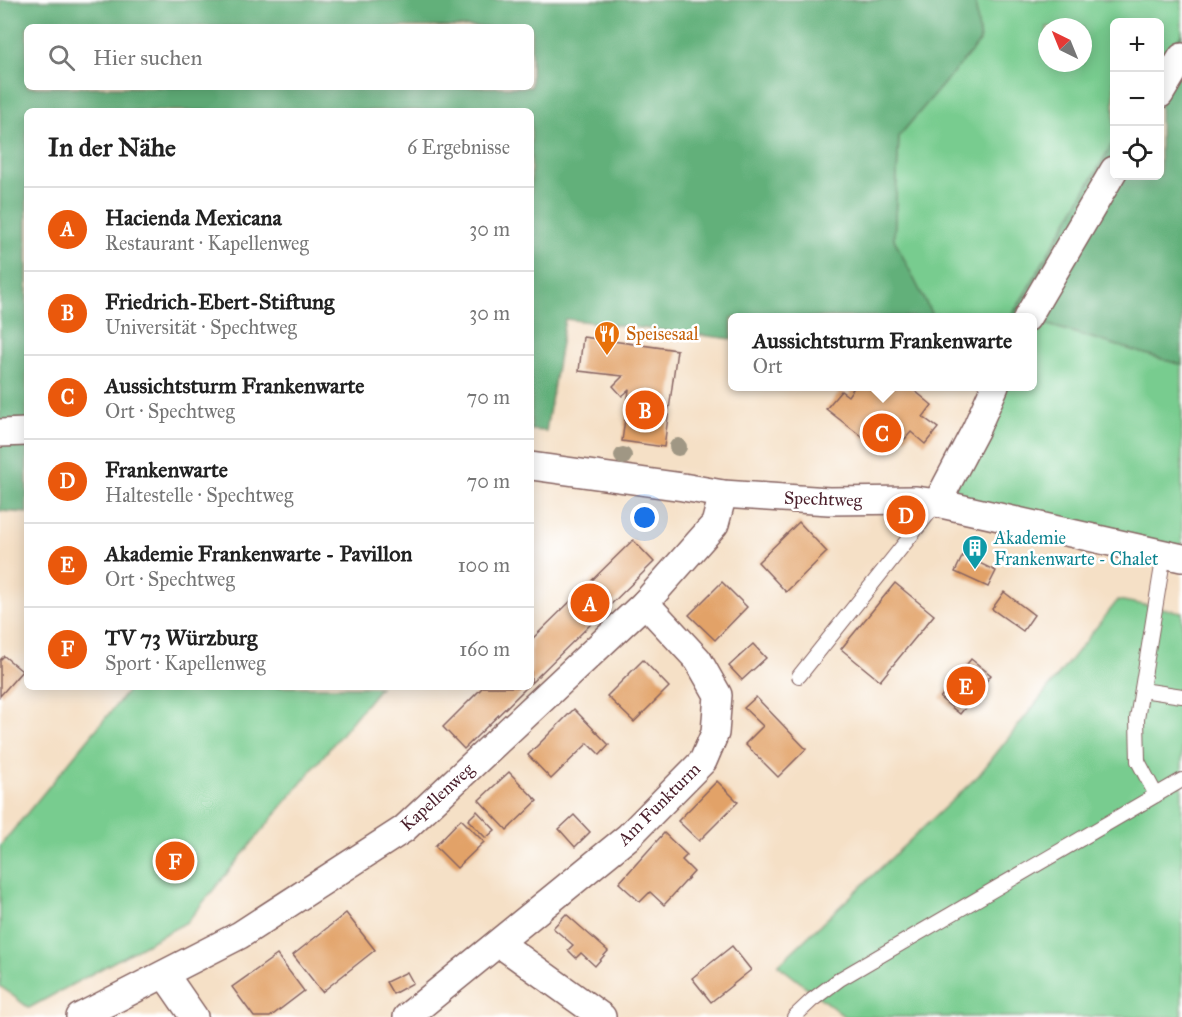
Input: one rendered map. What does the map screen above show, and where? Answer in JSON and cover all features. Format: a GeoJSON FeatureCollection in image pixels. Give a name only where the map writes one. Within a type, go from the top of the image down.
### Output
{"type":"FeatureCollection","features":[{"type":"Feature","properties":{"kind":"street"},"geometry":{"type":"LineString","coordinates":[[1164,87],[1182,57]]}},
{"type":"Feature","properties":{"kind":"street"},"geometry":{"type":"LineString","coordinates":[[1030,313],[1110,177]]}},
{"type":"Feature","properties":{"kind":"street"},"geometry":{"type":"LineString","coordinates":[[938,503],[993,391]]}},
{"type":"Feature","properties":{"kind":"street"},"geometry":{"type":"LineString","coordinates":[[0,433],[24,432]]}},
{"type":"Feature","properties":{"kind":"street","name":"Spechtweg"},"geometry":{"type":"LineString","coordinates":[[534,466],[723,494],[829,501],[916,500],[938,503],[1173,556]]}},
{"type":"Feature","properties":{"kind":"street","name":"Kapellenweg"},"geometry":{"type":"LineString","coordinates":[[80,1017],[240,936],[404,830],[645,603],[715,524],[723,494]]}},
{"type":"Feature","properties":{"kind":"street","name":"Am Funkturm"},"geometry":{"type":"LineString","coordinates":[[406,1017],[628,837],[703,761],[715,733],[718,695],[698,660],[645,603]]}},
{"type":"Feature","properties":{"kind":"street"},"geometry":{"type":"LineString","coordinates":[[499,943],[602,1017]]}},
{"type":"Feature","properties":{"kind":"street"},"geometry":{"type":"LineString","coordinates":[[165,975],[194,1017]]}},
{"type":"Feature","properties":{"kind":"lane"},"geometry":{"type":"LineString","coordinates":[[799,676],[938,503]]}},
{"type":"Feature","properties":{"kind":"lane"},"geometry":{"type":"LineString","coordinates":[[1156,795],[1138,761],[1137,719],[1173,556]]}},
{"type":"Feature","properties":{"kind":"lane"},"geometry":{"type":"LineString","coordinates":[[1142,690],[1182,696]]}},
{"type":"Feature","properties":{"kind":"lane"},"geometry":{"type":"LineString","coordinates":[[794,1017],[840,979],[1182,780]]}},
{"type":"Feature","properties":{"kind":"green space"},"geometry":{"type":"Polygon","coordinates":[[[0,0],[975,0],[980,41],[899,136],[894,239],[931,313],[728,313],[728,339],[565,319],[546,431],[534,430],[534,108],[24,108],[24,513],[0,511],[0,0]]]}},
{"type":"Feature","properties":{"kind":"green space"},"geometry":{"type":"Polygon","coordinates":[[[975,0],[1182,0],[1182,33],[1164,59],[1164,18],[1110,18],[1110,148],[1013,313],[931,313],[894,239],[899,136],[980,41],[975,0]]]}},
{"type":"Feature","properties":{"kind":"green space"},"geometry":{"type":"Polygon","coordinates":[[[1182,33],[1182,365],[1037,322],[1037,313],[1014,313],[1110,148],[1110,180],[1164,180],[1164,59],[1182,33]]]}},
{"type":"Feature","properties":{"kind":"green space"},"geometry":{"type":"Polygon","coordinates":[[[1037,322],[1182,365],[1182,550],[951,496],[997,391],[1037,391],[1037,322]]]}},
{"type":"Feature","properties":{"kind":"green space"},"geometry":{"type":"Polygon","coordinates":[[[1118,600],[1182,612],[1182,1017],[845,1017],[778,965],[979,775],[1118,600]]]}},
{"type":"Feature","properties":{"kind":"green space"},"geometry":{"type":"Polygon","coordinates":[[[129,690],[378,690],[187,922],[29,1008],[0,986],[0,846],[129,690]]]}},
{"type":"Feature","properties":{"kind":"building"},"geometry":{"type":"Polygon","coordinates":[[[583,337],[677,350],[664,447],[622,441],[629,390],[622,396],[613,386],[623,376],[579,371],[583,337]]]}},
{"type":"Feature","properties":{"kind":"building"},"geometry":{"type":"Polygon","coordinates":[[[841,391],[848,396],[852,391],[915,391],[932,405],[923,417],[938,428],[925,444],[911,432],[905,439],[896,431],[884,447],[869,435],[865,439],[826,409],[841,391]]]}},
{"type":"Feature","properties":{"kind":"building"},"geometry":{"type":"Polygon","coordinates":[[[799,522],[827,552],[786,592],[758,562],[799,522]]]}},
{"type":"Feature","properties":{"kind":"building"},"geometry":{"type":"Polygon","coordinates":[[[633,540],[654,562],[534,680],[534,637],[633,540]]]}},
{"type":"Feature","properties":{"kind":"building","name":"Akademie Frankenwarte - Chalet"},"geometry":{"type":"Polygon","coordinates":[[[963,555],[996,571],[988,587],[955,572],[963,555]]]}},
{"type":"Feature","properties":{"kind":"building"},"geometry":{"type":"Polygon","coordinates":[[[722,582],[747,607],[715,640],[689,615],[722,582]]]}},
{"type":"Feature","properties":{"kind":"building"},"geometry":{"type":"Polygon","coordinates":[[[895,583],[934,615],[880,681],[841,649],[895,583]]]}},
{"type":"Feature","properties":{"kind":"building"},"geometry":{"type":"Polygon","coordinates":[[[1004,592],[1034,615],[1023,631],[992,609],[1004,592]]]}},
{"type":"Feature","properties":{"kind":"building"},"geometry":{"type":"Polygon","coordinates":[[[753,644],[766,658],[742,680],[729,666],[753,644]]]}},
{"type":"Feature","properties":{"kind":"building"},"geometry":{"type":"Polygon","coordinates":[[[4,656],[22,671],[0,696],[0,660],[4,656]]]}},
{"type":"Feature","properties":{"kind":"building"},"geometry":{"type":"Polygon","coordinates":[[[971,659],[991,675],[960,714],[940,698],[971,659]]]}},
{"type":"Feature","properties":{"kind":"building"},"geometry":{"type":"Polygon","coordinates":[[[643,660],[669,687],[634,722],[607,696],[643,660]]]}},
{"type":"Feature","properties":{"kind":"building"},"geometry":{"type":"Polygon","coordinates":[[[480,690],[524,690],[464,749],[443,727],[480,690]]]}},
{"type":"Feature","properties":{"kind":"building"},"geometry":{"type":"Polygon","coordinates":[[[756,697],[806,749],[778,777],[745,744],[763,726],[744,708],[756,697]]]}},
{"type":"Feature","properties":{"kind":"building"},"geometry":{"type":"Polygon","coordinates":[[[574,709],[609,745],[600,755],[588,743],[551,779],[528,755],[574,709]]]}},
{"type":"Feature","properties":{"kind":"building"},"geometry":{"type":"Polygon","coordinates":[[[509,772],[537,801],[507,830],[479,800],[509,772]]]}},
{"type":"Feature","properties":{"kind":"building"},"geometry":{"type":"Polygon","coordinates":[[[717,781],[738,802],[699,841],[678,821],[717,781]]]}},
{"type":"Feature","properties":{"kind":"building"},"geometry":{"type":"Polygon","coordinates":[[[477,811],[495,830],[486,838],[468,820],[477,811]]]}},
{"type":"Feature","properties":{"kind":"building"},"geometry":{"type":"Polygon","coordinates":[[[574,815],[590,832],[575,847],[559,829],[574,815]]]}},
{"type":"Feature","properties":{"kind":"building"},"geometry":{"type":"Polygon","coordinates":[[[461,819],[484,842],[457,868],[435,846],[461,819]]]}},
{"type":"Feature","properties":{"kind":"building"},"geometry":{"type":"Polygon","coordinates":[[[664,833],[687,855],[682,860],[694,872],[664,905],[650,892],[640,902],[619,883],[664,833]]]}},
{"type":"Feature","properties":{"kind":"building"},"geometry":{"type":"Polygon","coordinates":[[[346,913],[375,950],[322,992],[293,955],[346,913]]]}},
{"type":"Feature","properties":{"kind":"building"},"geometry":{"type":"Polygon","coordinates":[[[566,914],[608,951],[595,966],[581,953],[576,958],[568,950],[573,945],[553,928],[566,914]]]}},
{"type":"Feature","properties":{"kind":"building"},"geometry":{"type":"Polygon","coordinates":[[[732,946],[751,970],[711,1002],[692,978],[732,946]]]}},
{"type":"Feature","properties":{"kind":"building"},"geometry":{"type":"Polygon","coordinates":[[[277,955],[304,991],[270,1017],[254,1017],[232,987],[277,955]]]}},
{"type":"Feature","properties":{"kind":"building"},"geometry":{"type":"Polygon","coordinates":[[[407,972],[413,983],[393,994],[386,982],[407,972]]]}},
{"type":"Feature","properties":{"kind":"place","name":"Speisesaal"},"geometry":{"type":"Point","coordinates":[607,357]}},
{"type":"Feature","properties":{"kind":"place","name":"Friedrich-Ebert-Stiftung"},"geometry":{"type":"Point","coordinates":[645,410]}},
{"type":"Feature","properties":{"kind":"place","name":"Aussichtsturm Frankenwarte"},"geometry":{"type":"Point","coordinates":[882,433]}},
{"type":"Feature","properties":{"kind":"place","name":"Frankenwarte"},"geometry":{"type":"Point","coordinates":[906,515]}},
{"type":"Feature","properties":{"kind":"place","name":"Akademie Frankenwarte - Chalet"},"geometry":{"type":"Point","coordinates":[975,571]}},
{"type":"Feature","properties":{"kind":"place","name":"Hacienda Mexicana"},"geometry":{"type":"Point","coordinates":[590,603]}},
{"type":"Feature","properties":{"kind":"place","name":"Akademie Frankenwarte - Pavillon"},"geometry":{"type":"Point","coordinates":[966,686]}},
{"type":"Feature","properties":{"kind":"place","name":"TV 73 Würzburg"},"geometry":{"type":"Point","coordinates":[175,861]}}]}
